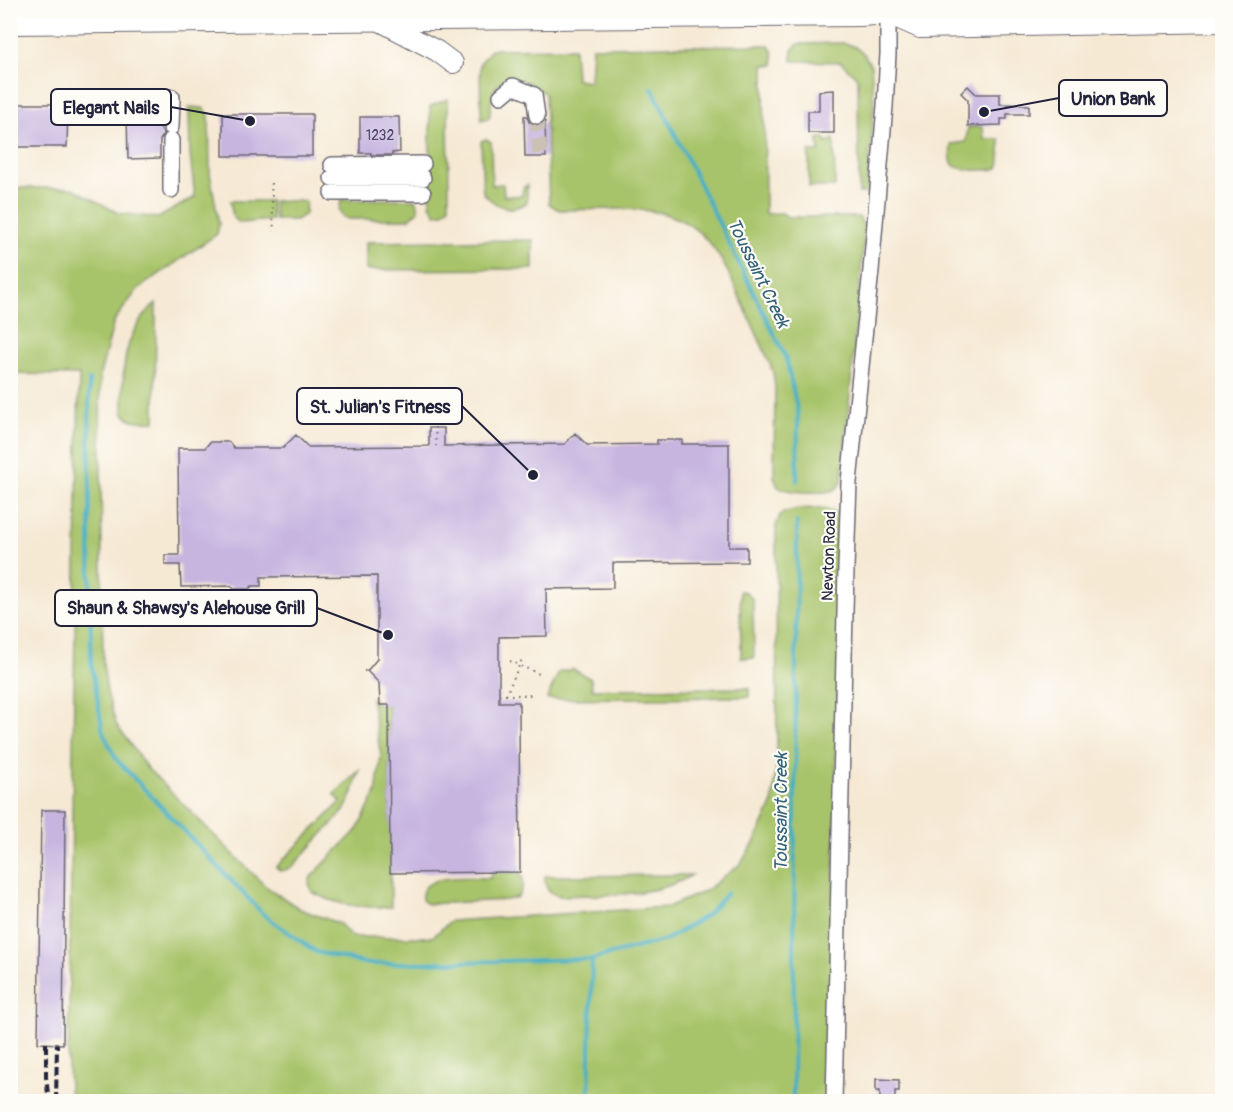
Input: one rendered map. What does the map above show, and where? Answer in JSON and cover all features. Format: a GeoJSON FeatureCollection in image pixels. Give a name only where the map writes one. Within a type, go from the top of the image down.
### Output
{"type":"FeatureCollection","features":[{"type":"Feature","properties":{"kind":"main road"},"geometry":{"type":"LineString","coordinates":[[10,24],[166,16],[378,20],[893,12],[920,28],[1222,22]]}},
{"type":"Feature","properties":{"kind":"main road"},"geometry":{"type":"LineString","coordinates":[[378,20],[437,51],[453,63]]}},
{"type":"Feature","properties":{"kind":"street","name":"Newton Road"},"geometry":{"type":"LineString","coordinates":[[834,1101],[849,491],[893,12]]}},
{"type":"Feature","properties":{"kind":"street"},"geometry":{"type":"LineString","coordinates":[[501,96],[513,86],[534,95],[537,116]]}},
{"type":"Feature","properties":{"kind":"street"},"geometry":{"type":"LineString","coordinates":[[171,190],[172,97]]}},
{"type":"Feature","properties":{"kind":"street"},"geometry":{"type":"LineString","coordinates":[[423,178],[332,179],[423,178]]}},
{"type":"Feature","properties":{"kind":"path"},"geometry":{"type":"LineString","coordinates":[[271,183],[274,231]]}},
{"type":"Feature","properties":{"kind":"path"},"geometry":{"type":"LineString","coordinates":[[435,427],[436,446]]}},
{"type":"Feature","properties":{"kind":"path"},"geometry":{"type":"LineString","coordinates":[[506,695],[523,657]]}},
{"type":"Feature","properties":{"kind":"path"},"geometry":{"type":"LineString","coordinates":[[510,661],[539,674]]}},
{"type":"Feature","properties":{"kind":"path"},"geometry":{"type":"LineString","coordinates":[[499,695],[531,695]]}},
{"type":"Feature","properties":{"kind":"green space"},"geometry":{"type":"Polygon","coordinates":[[[844,43],[864,54],[871,66],[874,104],[867,193],[859,193],[858,79],[841,62],[792,61],[792,50],[798,44],[844,43]]]}},
{"type":"Feature","properties":{"kind":"green space"},"geometry":{"type":"Polygon","coordinates":[[[769,45],[773,52],[774,65],[764,65],[765,214],[782,213],[788,217],[859,217],[865,227],[842,482],[836,489],[824,492],[798,491],[778,487],[774,477],[775,387],[773,372],[723,263],[704,237],[678,219],[661,213],[624,209],[559,210],[549,204],[545,94],[526,82],[512,78],[500,83],[494,92],[489,118],[481,120],[480,63],[492,49],[574,48],[576,79],[590,81],[592,47],[769,45]]]}},
{"type":"Feature","properties":{"kind":"green space"},"geometry":{"type":"Polygon","coordinates":[[[448,99],[449,207],[443,213],[436,214],[430,204],[430,106],[448,99]]]}},
{"type":"Feature","properties":{"kind":"green space"},"geometry":{"type":"Polygon","coordinates":[[[189,107],[203,108],[209,114],[210,173],[219,224],[217,234],[138,289],[114,321],[100,374],[103,664],[107,692],[116,724],[147,768],[265,886],[300,909],[340,924],[352,937],[432,937],[451,921],[668,907],[705,891],[739,865],[753,845],[772,805],[777,757],[776,526],[780,515],[793,510],[819,508],[835,512],[840,515],[831,1101],[70,1101],[68,1068],[79,375],[11,374],[11,188],[73,188],[118,213],[158,218],[195,197],[190,155],[189,107]]]}},
{"type":"Feature","properties":{"kind":"green space"},"geometry":{"type":"Polygon","coordinates":[[[968,127],[983,127],[984,139],[999,139],[998,168],[966,169],[952,163],[951,144],[966,142],[968,127]]]}},
{"type":"Feature","properties":{"kind":"green space"},"geometry":{"type":"Polygon","coordinates":[[[818,138],[824,138],[827,143],[834,139],[835,187],[809,187],[809,152],[819,152],[818,138]]]}},
{"type":"Feature","properties":{"kind":"green space"},"geometry":{"type":"Polygon","coordinates":[[[486,139],[491,142],[492,185],[503,184],[504,196],[522,196],[523,188],[527,185],[527,203],[514,208],[503,207],[483,193],[481,141],[486,139]]]}},
{"type":"Feature","properties":{"kind":"green space"},"geometry":{"type":"Polygon","coordinates":[[[415,199],[418,211],[409,219],[348,219],[339,211],[341,200],[415,199]]]}},
{"type":"Feature","properties":{"kind":"green space"},"geometry":{"type":"Polygon","coordinates":[[[230,201],[271,201],[272,220],[240,223],[233,217],[230,201]]]}},
{"type":"Feature","properties":{"kind":"green space"},"geometry":{"type":"Polygon","coordinates":[[[274,201],[306,201],[305,214],[296,220],[275,220],[274,201]]]}},
{"type":"Feature","properties":{"kind":"green space"},"geometry":{"type":"Polygon","coordinates":[[[533,240],[533,269],[366,270],[366,242],[533,240]]]}},
{"type":"Feature","properties":{"kind":"green space"},"geometry":{"type":"Polygon","coordinates":[[[156,303],[155,421],[137,421],[129,418],[123,412],[126,353],[136,327],[156,303]]]}},
{"type":"Feature","properties":{"kind":"green space"},"geometry":{"type":"Polygon","coordinates":[[[740,591],[746,592],[753,600],[754,658],[741,658],[740,591]]]}},
{"type":"Feature","properties":{"kind":"green space"},"geometry":{"type":"Polygon","coordinates":[[[573,669],[591,679],[592,689],[749,688],[749,697],[547,699],[559,672],[573,669]]]}},
{"type":"Feature","properties":{"kind":"green space"},"geometry":{"type":"Polygon","coordinates":[[[371,698],[380,705],[389,705],[391,907],[341,903],[312,892],[309,884],[311,877],[357,830],[376,793],[381,756],[371,698]]]}},
{"type":"Feature","properties":{"kind":"green space"},"geometry":{"type":"Polygon","coordinates":[[[359,771],[352,795],[344,811],[291,868],[281,871],[276,867],[341,802],[334,794],[359,771]]]}},
{"type":"Feature","properties":{"kind":"green space"},"geometry":{"type":"Polygon","coordinates":[[[491,872],[520,872],[523,885],[518,897],[507,900],[427,904],[422,900],[423,891],[434,881],[464,877],[491,878],[491,872]]]}},
{"type":"Feature","properties":{"kind":"green space"},"geometry":{"type":"Polygon","coordinates":[[[692,875],[662,888],[645,891],[611,895],[560,896],[548,890],[545,876],[692,875]]]}},
{"type":"Feature","properties":{"kind":"building"},"geometry":{"type":"Polygon","coordinates":[[[968,86],[976,94],[1000,94],[1000,104],[1029,105],[1029,114],[1007,114],[1007,119],[1001,119],[1001,125],[968,126],[968,100],[961,93],[968,86]]]}},
{"type":"Feature","properties":{"kind":"building"},"geometry":{"type":"Polygon","coordinates":[[[834,90],[834,133],[808,133],[808,111],[819,111],[819,91],[834,90]]]}},
{"type":"Feature","properties":{"kind":"building"},"geometry":{"type":"Polygon","coordinates":[[[10,104],[68,104],[67,147],[10,147],[10,104]]]}},
{"type":"Feature","properties":{"kind":"building"},"geometry":{"type":"Polygon","coordinates":[[[223,114],[312,114],[312,156],[223,156],[223,114]]]}},
{"type":"Feature","properties":{"kind":"building"},"geometry":{"type":"Polygon","coordinates":[[[127,115],[159,115],[159,127],[164,134],[160,140],[160,158],[128,159],[127,115]]]}},
{"type":"Feature","properties":{"kind":"building"},"geometry":{"type":"Polygon","coordinates":[[[524,116],[527,116],[529,122],[534,125],[545,121],[546,157],[525,157],[524,116]]]}},
{"type":"Feature","properties":{"kind":"building"},"geometry":{"type":"Polygon","coordinates":[[[360,117],[399,117],[400,152],[392,153],[392,155],[360,153],[360,117]]]}},
{"type":"Feature","properties":{"kind":"building"},"geometry":{"type":"Polygon","coordinates":[[[429,428],[444,428],[444,446],[565,444],[575,433],[587,445],[657,444],[657,440],[682,440],[682,444],[729,444],[729,547],[747,547],[747,562],[613,563],[613,588],[546,589],[547,636],[499,637],[499,702],[519,702],[520,872],[390,873],[389,705],[380,705],[379,683],[367,671],[377,659],[377,576],[261,577],[261,586],[252,586],[249,589],[234,589],[231,586],[181,587],[180,565],[165,565],[165,555],[179,555],[178,448],[205,448],[210,442],[229,442],[234,448],[283,448],[296,435],[308,447],[429,446],[429,428]]]}},
{"type":"Feature","properties":{"kind":"building"},"geometry":{"type":"Polygon","coordinates":[[[41,810],[65,810],[63,1044],[38,1043],[41,810]]]}},
{"type":"Feature","properties":{"kind":"building"},"geometry":{"type":"Polygon","coordinates":[[[876,1079],[899,1080],[899,1091],[895,1091],[895,1101],[880,1101],[880,1091],[876,1091],[876,1079]]]}},
{"type":"Feature","properties":{"kind":"waterway","name":"Toussaint Creek"},"geometry":{"type":"LineString","coordinates":[[652,88],[786,358],[798,413],[797,481]]}},
{"type":"Feature","properties":{"kind":"waterway"},"geometry":{"type":"LineString","coordinates":[[89,380],[91,662],[103,732],[116,759],[264,915],[316,952],[368,964],[592,959],[666,940],[707,915],[727,893]]}},
{"type":"Feature","properties":{"kind":"waterway","name":"Toussaint Creek"},"geometry":{"type":"LineString","coordinates":[[793,1102],[797,522]]}},
{"type":"Feature","properties":{"kind":"waterway"},"geometry":{"type":"LineString","coordinates":[[589,1102],[592,959]]}},
{"type":"Feature","properties":{"kind":"tunnel"},"geometry":{"type":"LineString","coordinates":[[537,116],[540,157]]}},
{"type":"Feature","properties":{"kind":"railway"},"geometry":{"type":"LineString","coordinates":[[46,1043],[49,1102]]}},
{"type":"Feature","properties":{"kind":"railway"},"geometry":{"type":"LineString","coordinates":[[56,1102],[57,1044]]}},
{"type":"Feature","properties":{"kind":"place","name":"Union Bank"},"geometry":{"type":"Point","coordinates":[984,112]}},
{"type":"Feature","properties":{"kind":"place","name":"Elegant Nails"},"geometry":{"type":"Point","coordinates":[250,121]}},
{"type":"Feature","properties":{"kind":"place","name":"St. Julian's Fitness"},"geometry":{"type":"Point","coordinates":[533,475]}},
{"type":"Feature","properties":{"kind":"place","name":"Shaun & Shawsy's Alehouse Grill"},"geometry":{"type":"Point","coordinates":[388,635]}}]}
